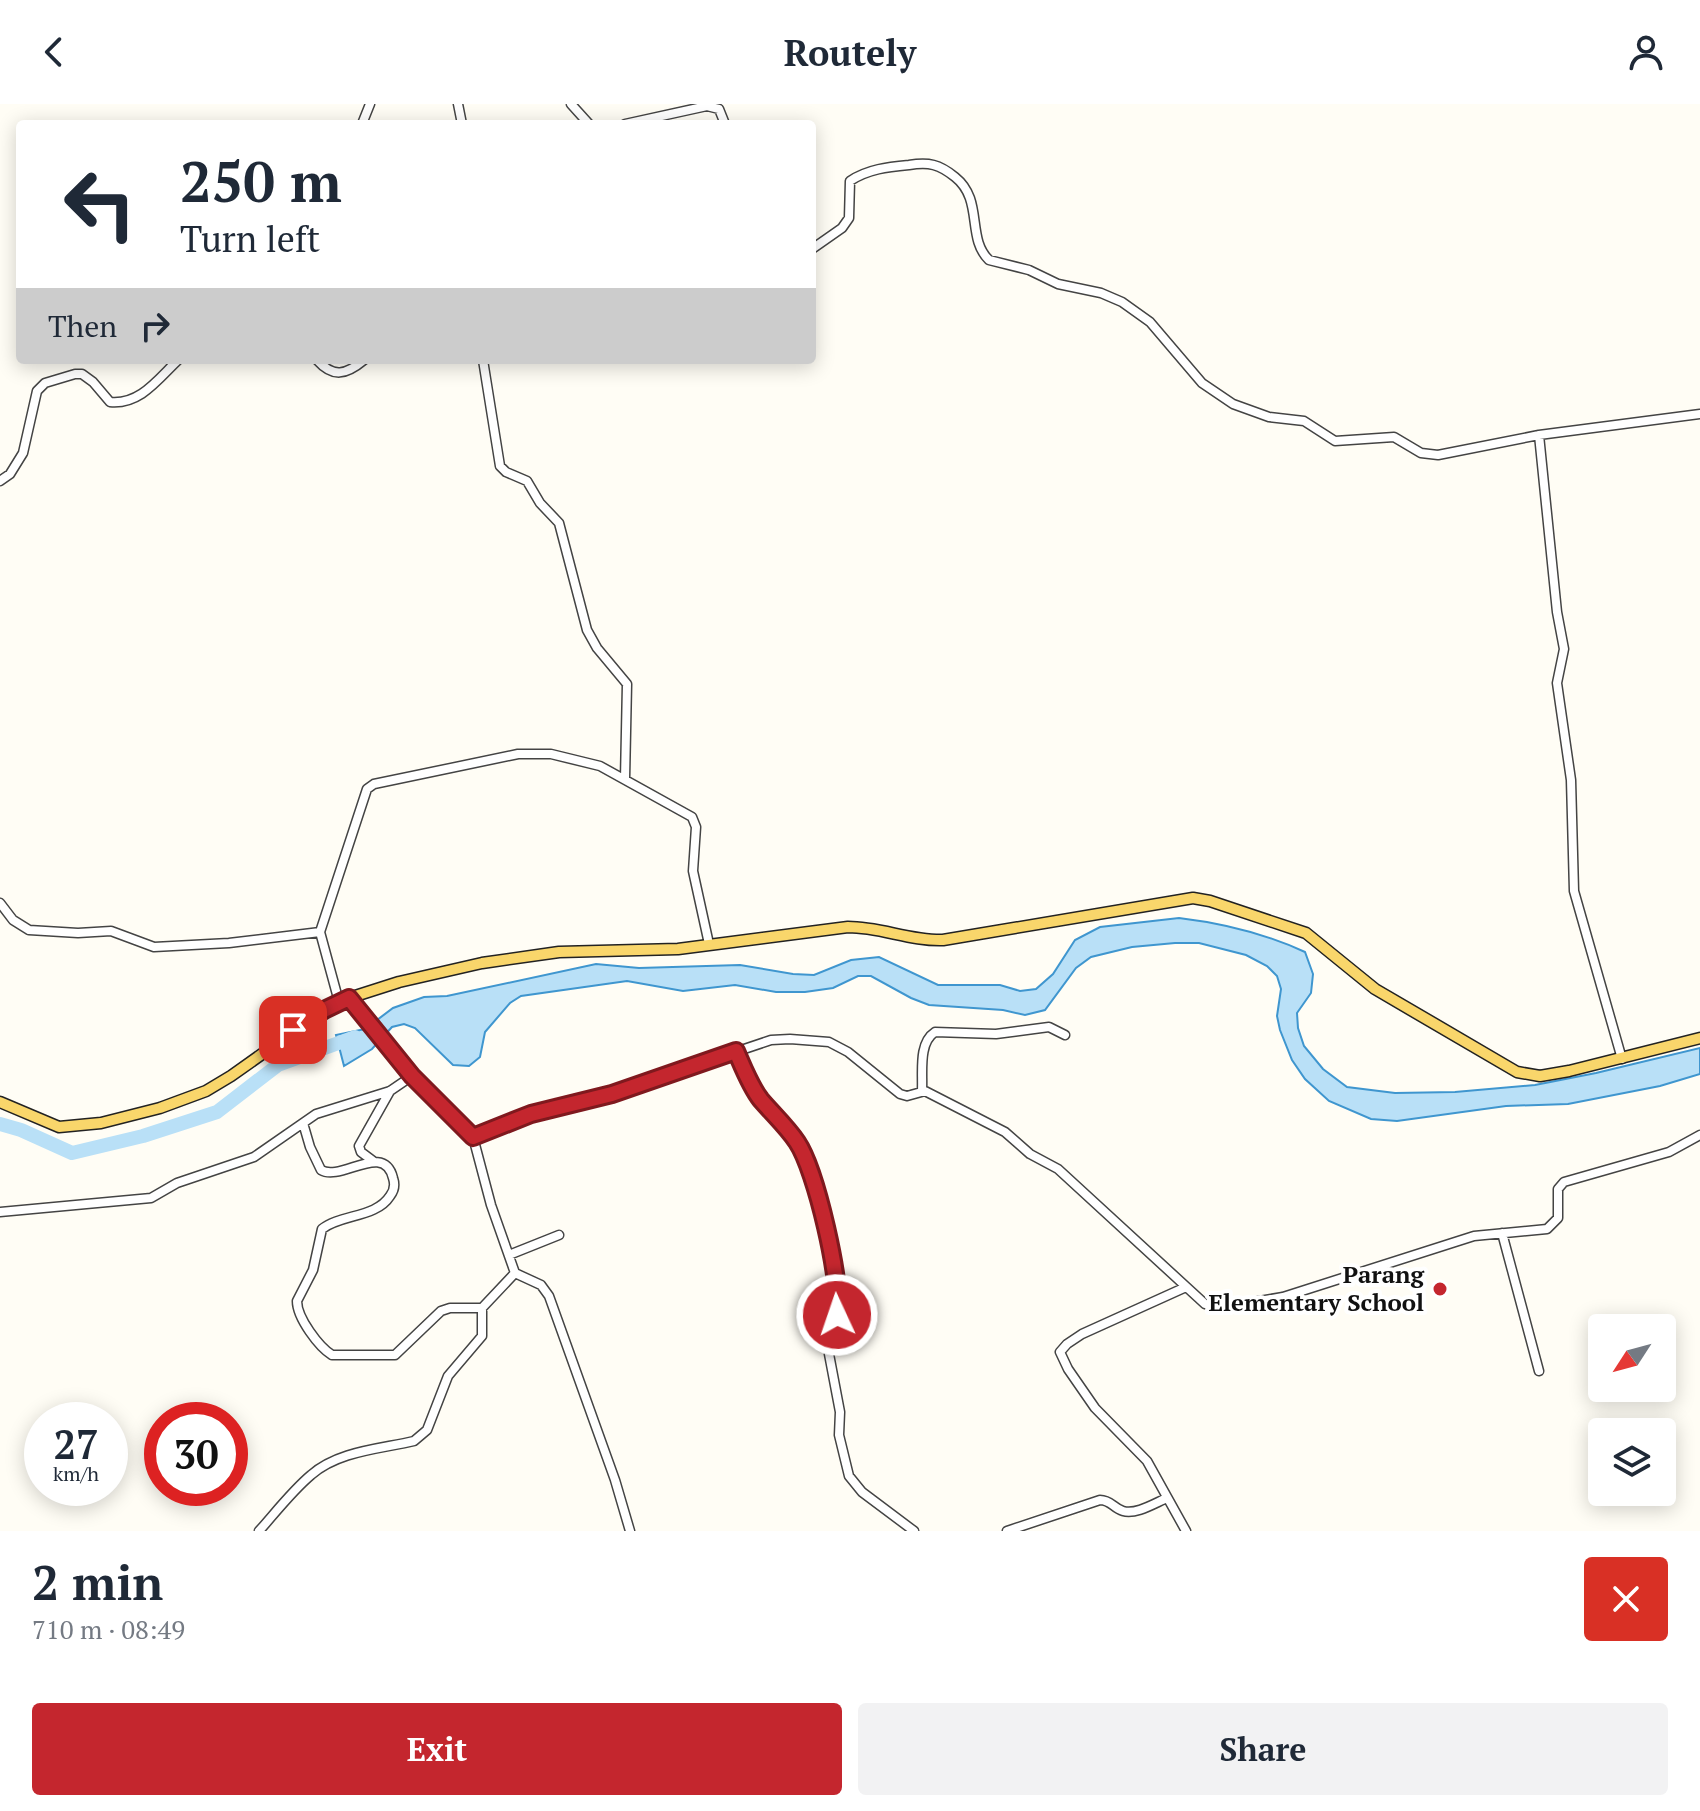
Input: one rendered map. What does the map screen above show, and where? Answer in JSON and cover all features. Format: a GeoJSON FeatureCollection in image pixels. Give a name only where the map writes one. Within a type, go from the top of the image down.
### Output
{"type":"FeatureCollection","features":[{"type":"Feature","properties":{"kind":"main road"},"geometry":{"type":"LineString","coordinates":[[0,1102],[59,1127],[101,1123],[160,1108],[221,1083],[293,1030],[344,1000],[399,982],[482,963],[559,952],[655,950],[848,927],[914,939],[943,940],[1200,898],[1306,933],[1375,989],[1517,1072],[1531,1076],[1549,1076],[1700,1038]]}},
{"type":"Feature","properties":{"kind":"street"},"geometry":{"type":"LineString","coordinates":[[571,104],[585,120]]}},
{"type":"Feature","properties":{"kind":"street"},"geometry":{"type":"LineString","coordinates":[[643,120],[707,106],[719,109],[723,120]]}},
{"type":"Feature","properties":{"kind":"street"},"geometry":{"type":"LineString","coordinates":[[816,246],[849,218],[850,181],[866,171],[932,163],[947,171],[967,190],[973,203],[981,247],[989,260],[1029,270],[1058,284],[1101,293],[1122,302],[1150,322],[1202,383],[1233,404],[1269,417],[1304,421],[1335,441],[1394,437],[1426,455],[1438,455],[1539,435],[1700,414]]}},
{"type":"Feature","properties":{"kind":"street"},"geometry":{"type":"LineString","coordinates":[[0,481],[10,474],[23,453],[37,391],[45,383],[82,374],[110,402],[130,401],[144,393],[174,364]]}},
{"type":"Feature","properties":{"kind":"street"},"geometry":{"type":"LineString","coordinates":[[321,364],[337,374],[359,364]]}},
{"type":"Feature","properties":{"kind":"street"},"geometry":{"type":"LineString","coordinates":[[484,364],[500,466],[527,481],[540,503],[559,523],[587,630],[597,648],[627,684],[625,779]]}},
{"type":"Feature","properties":{"kind":"street"},"geometry":{"type":"LineString","coordinates":[[1539,435],[1557,612],[1564,649],[1557,683],[1571,780],[1574,891],[1622,1059]]}},
{"type":"Feature","properties":{"kind":"street"},"geometry":{"type":"LineString","coordinates":[[630,1531],[615,1480],[549,1296],[541,1285],[515,1273],[473,1137],[412,1076],[344,1000],[320,932],[370,785],[436,769],[551,754],[589,762],[688,812],[695,822],[693,871],[709,944]]}},
{"type":"Feature","properties":{"kind":"street"},"geometry":{"type":"LineString","coordinates":[[0,903],[13,920],[29,930],[78,933],[111,931],[154,947],[229,943],[320,932]]}},
{"type":"Feature","properties":{"kind":"street"},"geometry":{"type":"LineString","coordinates":[[922,1091],[924,1047],[928,1037],[935,1032],[996,1034],[1049,1027],[1065,1035]]}},
{"type":"Feature","properties":{"kind":"street"},"geometry":{"type":"LineString","coordinates":[[473,1137],[531,1114],[603,1097],[771,1040],[821,1040],[848,1052],[900,1094],[930,1093],[1005,1132],[1030,1154],[1058,1169],[1186,1287],[1214,1308],[1269,1300],[1481,1235],[1542,1231],[1552,1227],[1558,1218],[1558,1189],[1564,1182],[1669,1152],[1700,1135]]}},
{"type":"Feature","properties":{"kind":"street"},"geometry":{"type":"LineString","coordinates":[[736,1051],[758,1095],[798,1144],[823,1216],[839,1297],[829,1354],[840,1412],[839,1435],[849,1476],[862,1492],[914,1531]]}},
{"type":"Feature","properties":{"kind":"street"},"geometry":{"type":"LineString","coordinates":[[0,1212],[151,1198],[177,1183],[254,1157],[316,1114],[390,1091],[412,1076]]}},
{"type":"Feature","properties":{"kind":"street"},"geometry":{"type":"LineString","coordinates":[[390,1091],[359,1146],[361,1152],[391,1172],[394,1181],[390,1197],[373,1209],[322,1229],[313,1270],[297,1301],[300,1315],[324,1349],[332,1355],[395,1355],[441,1311],[482,1308]]}},
{"type":"Feature","properties":{"kind":"street"},"geometry":{"type":"LineString","coordinates":[[303,1123],[317,1166],[326,1174],[373,1161]]}},
{"type":"Feature","properties":{"kind":"street"},"geometry":{"type":"LineString","coordinates":[[1502,1233],[1539,1371]]}},
{"type":"Feature","properties":{"kind":"street"},"geometry":{"type":"LineString","coordinates":[[509,1255],[559,1235]]}},
{"type":"Feature","properties":{"kind":"street"},"geometry":{"type":"LineString","coordinates":[[259,1531],[311,1475],[327,1464],[414,1441],[424,1435],[448,1376],[482,1336],[482,1308],[515,1273]]}},
{"type":"Feature","properties":{"kind":"street"},"geometry":{"type":"LineString","coordinates":[[1186,1287],[1082,1334],[1060,1352],[1095,1408],[1147,1461],[1186,1531]]}},
{"type":"Feature","properties":{"kind":"street"},"geometry":{"type":"LineString","coordinates":[[1007,1531],[1100,1500],[1108,1500],[1127,1512],[1167,1498]]}},
{"type":"Feature","properties":{"kind":"water"},"geometry":{"type":"Polygon","coordinates":[[[1179,918],[1243,930],[1305,952],[1313,974],[1311,993],[1297,1013],[1298,1028],[1304,1046],[1323,1069],[1347,1087],[1395,1093],[1455,1092],[1535,1085],[1700,1048],[1700,1074],[1660,1086],[1568,1104],[1506,1106],[1397,1121],[1371,1119],[1329,1101],[1305,1079],[1292,1060],[1277,1016],[1281,989],[1277,976],[1267,966],[1246,955],[1199,943],[1132,947],[1091,957],[1076,968],[1045,1010],[1025,1015],[1003,1010],[929,1005],[871,976],[858,976],[833,988],[805,992],[776,992],[735,985],[683,991],[627,981],[521,996],[510,1003],[485,1032],[480,1057],[469,1066],[453,1065],[415,1028],[404,1024],[392,1027],[372,1049],[344,1066],[336,1035],[365,1029],[393,1008],[424,997],[447,996],[596,964],[639,968],[740,965],[814,975],[851,960],[879,957],[938,985],[1000,985],[1020,991],[1036,989],[1053,974],[1075,940],[1100,927],[1179,918]]]}},
{"type":"Feature","properties":{"kind":"waterway"},"geometry":{"type":"LineString","coordinates":[[0,1124],[72,1153],[143,1136],[217,1112],[278,1065],[355,1037]]}},
{"type":"Feature","properties":{"kind":"place","name":"Parang Elementary School"},"geometry":{"type":"Point","coordinates":[1440,1289]}},
{"type":"Feature","properties":{"kind":"route"},"geometry":{"type":"LineString","coordinates":[[293,1030],[349,998],[412,1076],[473,1137],[531,1114],[612,1094],[736,1051],[758,1095],[798,1144],[805,1159],[823,1216],[839,1297],[837,1315]]}}]}
